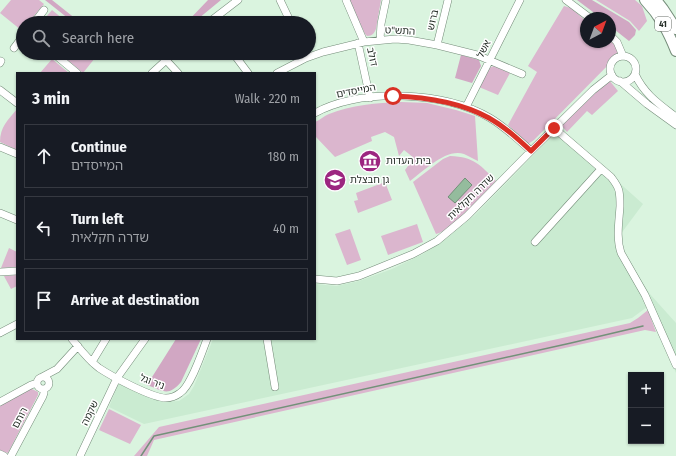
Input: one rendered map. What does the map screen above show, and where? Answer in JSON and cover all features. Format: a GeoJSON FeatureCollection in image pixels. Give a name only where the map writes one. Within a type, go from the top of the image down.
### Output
{"type":"FeatureCollection","features":[{"type":"Feature","properties":{"kind":"highway","name":"41"},"geometry":{"type":"LineString","coordinates":[[645,0],[653,8],[667,29],[676,51]]}},
{"type":"Feature","properties":{"kind":"highway","name":"41"},"geometry":{"type":"LineString","coordinates":[[656,0],[676,30]]}},
{"type":"Feature","properties":{"kind":"street"},"geometry":{"type":"LineString","coordinates":[[218,16],[238,0]]}},
{"type":"Feature","properties":{"kind":"street"},"geometry":{"type":"LineString","coordinates":[[280,0],[288,16]]}},
{"type":"Feature","properties":{"kind":"street","name":"דולב"},"geometry":{"type":"LineString","coordinates":[[346,0],[361,42],[370,98]]}},
{"type":"Feature","properties":{"kind":"street"},"geometry":{"type":"LineString","coordinates":[[380,40],[381,24],[386,0]]}},
{"type":"Feature","properties":{"kind":"street","name":"ברוש"},"geometry":{"type":"LineString","coordinates":[[437,45],[448,0]]}},
{"type":"Feature","properties":{"kind":"street","name":"אשל"},"geometry":{"type":"LineString","coordinates":[[466,107],[520,0]]}},
{"type":"Feature","properties":{"kind":"street"},"geometry":{"type":"LineString","coordinates":[[566,0],[582,12]]}},
{"type":"Feature","properties":{"kind":"street"},"geometry":{"type":"LineString","coordinates":[[39,16],[44,10]]}},
{"type":"Feature","properties":{"kind":"street","name":"התש\"ט"},"geometry":{"type":"LineString","coordinates":[[316,53],[361,42],[395,39],[409,40],[477,55],[522,74]]}},
{"type":"Feature","properties":{"kind":"street"},"geometry":{"type":"LineString","coordinates":[[616,41],[623,56]]}},
{"type":"Feature","properties":{"kind":"street"},"geometry":{"type":"LineString","coordinates":[[620,81],[625,82],[632,78],[636,70],[634,62],[623,56],[616,58],[611,64],[610,72],[614,78],[662,106],[676,117]]}},
{"type":"Feature","properties":{"kind":"street"},"geometry":{"type":"LineString","coordinates":[[61,60],[76,72]]}},
{"type":"Feature","properties":{"kind":"street"},"geometry":{"type":"LineString","coordinates":[[153,72],[166,60],[177,72]]}},
{"type":"Feature","properties":{"kind":"street"},"geometry":{"type":"LineString","coordinates":[[239,60],[247,72]]}},
{"type":"Feature","properties":{"kind":"street","name":"התש\"ט"},"geometry":{"type":"LineString","coordinates":[[279,72],[297,60]]}},
{"type":"Feature","properties":{"kind":"street"},"geometry":{"type":"LineString","coordinates":[[635,74],[644,96],[676,125]]}},
{"type":"Feature","properties":{"kind":"street","name":"שדרה חקלאית"},"geometry":{"type":"LineString","coordinates":[[316,279],[337,281],[359,276],[413,254],[447,233],[467,216],[593,90],[612,75]]}},
{"type":"Feature","properties":{"kind":"street"},"geometry":{"type":"LineString","coordinates":[[0,90],[16,103]]}},
{"type":"Feature","properties":{"kind":"street","name":"המייסדים"},"geometry":{"type":"LineString","coordinates":[[316,114],[340,104],[370,98],[393,96],[432,99],[466,107],[491,119],[531,151]]}},
{"type":"Feature","properties":{"kind":"street"},"geometry":{"type":"LineString","coordinates":[[554,128],[611,177],[616,185],[619,191],[620,199],[618,238],[621,253],[645,295],[676,365]]}},
{"type":"Feature","properties":{"kind":"street"},"geometry":{"type":"LineString","coordinates":[[0,147],[16,154]]}},
{"type":"Feature","properties":{"kind":"street"},"geometry":{"type":"LineString","coordinates":[[535,242],[601,169]]}},
{"type":"Feature","properties":{"kind":"street"},"geometry":{"type":"LineString","coordinates":[[0,213],[16,220]]}},
{"type":"Feature","properties":{"kind":"street"},"geometry":{"type":"LineString","coordinates":[[0,272],[16,271]]}},
{"type":"Feature","properties":{"kind":"street"},"geometry":{"type":"LineString","coordinates":[[0,333],[16,325]]}},
{"type":"Feature","properties":{"kind":"street","name":"ניר וגל"},"geometry":{"type":"LineString","coordinates":[[73,340],[92,362],[99,367],[117,378],[154,396],[166,398],[176,396],[188,386],[207,340]]}},
{"type":"Feature","properties":{"kind":"street"},"geometry":{"type":"LineString","coordinates":[[92,362],[105,340]]}},
{"type":"Feature","properties":{"kind":"street"},"geometry":{"type":"LineString","coordinates":[[117,378],[143,340]]}},
{"type":"Feature","properties":{"kind":"street"},"geometry":{"type":"LineString","coordinates":[[267,340],[275,387]]}},
{"type":"Feature","properties":{"kind":"street","name":"רותם"},"geometry":{"type":"LineString","coordinates":[[11,456],[43,396],[46,387],[57,369],[78,346]]}},
{"type":"Feature","properties":{"kind":"street","name":"רותם"},"geometry":{"type":"LineString","coordinates":[[0,402],[57,369]]}},
{"type":"Feature","properties":{"kind":"street"},"geometry":{"type":"LineString","coordinates":[[44,377],[48,379],[46,387],[38,387],[40,380],[44,377]]}},
{"type":"Feature","properties":{"kind":"street","name":"שקמה"},"geometry":{"type":"LineString","coordinates":[[80,456],[117,378]]}},
{"type":"Feature","properties":{"kind":"street"},"geometry":{"type":"LineString","coordinates":[[0,454],[4,456]]}},
{"type":"Feature","properties":{"kind":"shaded area"},"geometry":{"type":"Polygon","coordinates":[[[11,0],[39,0],[44,4],[34,16],[16,16],[16,26],[0,13],[11,0]]]}},
{"type":"Feature","properties":{"kind":"shaded area"},"geometry":{"type":"Polygon","coordinates":[[[45,0],[52,0],[72,16],[65,16],[45,0]]]}},
{"type":"Feature","properties":{"kind":"shaded area"},"geometry":{"type":"Polygon","coordinates":[[[208,0],[221,0],[202,16],[193,16],[208,0]]]}},
{"type":"Feature","properties":{"kind":"shaded area"},"geometry":{"type":"Polygon","coordinates":[[[349,0],[381,0],[376,29],[372,35],[367,36],[365,34],[349,0]]]}},
{"type":"Feature","properties":{"kind":"shaded area"},"geometry":{"type":"Polygon","coordinates":[[[577,0],[592,0],[612,12],[593,12],[577,0]]]}},
{"type":"Feature","properties":{"kind":"shaded area"},"geometry":{"type":"Polygon","coordinates":[[[596,0],[635,0],[642,6],[647,21],[639,31],[630,21],[596,0]]]}},
{"type":"Feature","properties":{"kind":"shaded area"},"geometry":{"type":"Polygon","coordinates":[[[564,6],[571,8],[580,16],[580,48],[616,48],[616,46],[622,51],[534,140],[528,144],[508,125],[537,72],[528,66],[564,6]]]}},
{"type":"Feature","properties":{"kind":"shaded area"},"geometry":{"type":"Polygon","coordinates":[[[52,10],[59,16],[47,16],[52,10]]]}},
{"type":"Feature","properties":{"kind":"shaded area"},"geometry":{"type":"Polygon","coordinates":[[[616,14],[629,22],[636,30],[635,35],[629,41],[616,31],[616,14]]]}},
{"type":"Feature","properties":{"kind":"shaded area"},"geometry":{"type":"Polygon","coordinates":[[[461,55],[479,60],[481,66],[472,83],[455,78],[461,55]]]}},
{"type":"Feature","properties":{"kind":"shaded area"},"geometry":{"type":"Polygon","coordinates":[[[51,60],[53,60],[68,72],[41,72],[51,60]]]}},
{"type":"Feature","properties":{"kind":"shaded area"},"geometry":{"type":"Polygon","coordinates":[[[67,60],[93,60],[84,72],[67,60]]]}},
{"type":"Feature","properties":{"kind":"shaded area"},"geometry":{"type":"Polygon","coordinates":[[[494,66],[510,73],[498,95],[479,87],[489,69],[494,66]]]}},
{"type":"Feature","properties":{"kind":"shaded area"},"geometry":{"type":"Polygon","coordinates":[[[609,80],[618,91],[592,115],[587,111],[567,132],[561,125],[609,80]]]}},
{"type":"Feature","properties":{"kind":"shaded area"},"geometry":{"type":"Polygon","coordinates":[[[401,102],[427,103],[475,116],[478,161],[464,154],[450,154],[428,166],[410,181],[405,170],[414,158],[404,150],[399,156],[394,137],[385,132],[371,137],[372,141],[335,157],[316,137],[316,121],[337,111],[373,104],[401,102]]]}},
{"type":"Feature","properties":{"kind":"shaded area"},"geometry":{"type":"Polygon","coordinates":[[[16,110],[16,150],[0,142],[1,132],[16,110]]]}},
{"type":"Feature","properties":{"kind":"shaded area"},"geometry":{"type":"Polygon","coordinates":[[[559,129],[643,204],[620,235],[623,250],[649,293],[676,323],[676,373],[647,307],[632,318],[144,424],[109,407],[118,385],[121,382],[162,402],[179,401],[189,394],[194,386],[213,340],[316,340],[316,284],[336,286],[359,281],[392,269],[423,254],[447,238],[475,215],[559,129]]]}},
{"type":"Feature","properties":{"kind":"shaded area"},"geometry":{"type":"Polygon","coordinates":[[[450,156],[471,160],[486,170],[496,181],[458,220],[442,232],[436,234],[413,182],[443,159],[450,156]]]}},
{"type":"Feature","properties":{"kind":"shaded area"},"geometry":{"type":"Polygon","coordinates":[[[465,178],[472,185],[455,203],[448,197],[465,178]]]}},
{"type":"Feature","properties":{"kind":"shaded area"},"geometry":{"type":"Polygon","coordinates":[[[385,182],[392,200],[358,213],[354,201],[358,200],[356,193],[385,182]]]}},
{"type":"Feature","properties":{"kind":"shaded area"},"geometry":{"type":"Polygon","coordinates":[[[417,224],[423,242],[388,255],[381,236],[417,224]]]}},
{"type":"Feature","properties":{"kind":"shaded area"},"geometry":{"type":"Polygon","coordinates":[[[350,229],[361,260],[347,265],[335,234],[350,229]]]}},
{"type":"Feature","properties":{"kind":"shaded area"},"geometry":{"type":"Polygon","coordinates":[[[9,248],[16,252],[16,267],[1,268],[9,248]]]}},
{"type":"Feature","properties":{"kind":"shaded area"},"geometry":{"type":"Polygon","coordinates":[[[16,275],[16,286],[11,289],[4,276],[16,275]]]}},
{"type":"Feature","properties":{"kind":"shaded area"},"geometry":{"type":"Polygon","coordinates":[[[648,310],[656,332],[645,330],[154,440],[147,456],[134,456],[159,427],[630,323],[648,310]]]}},
{"type":"Feature","properties":{"kind":"shaded area"},"geometry":{"type":"Polygon","coordinates":[[[175,340],[201,340],[181,382],[177,387],[173,390],[162,391],[147,385],[175,340]]]}},
{"type":"Feature","properties":{"kind":"shaded area"},"geometry":{"type":"Polygon","coordinates":[[[30,388],[38,392],[38,395],[8,453],[0,451],[0,406],[30,388]]]}},
{"type":"Feature","properties":{"kind":"shaded area"},"geometry":{"type":"Polygon","coordinates":[[[109,409],[141,425],[130,444],[99,430],[109,409]]]}},
{"type":"Feature","properties":{"kind":"waterway"},"geometry":{"type":"LineString","coordinates":[[141,456],[154,436],[643,326]]}},
{"type":"Feature","properties":{"kind":"place","name":"בית העדות"},"geometry":{"type":"Point","coordinates":[370,161]}},
{"type":"Feature","properties":{"kind":"place","name":"גן חבצלת"},"geometry":{"type":"Point","coordinates":[335,180]}},
{"type":"Feature","properties":{"kind":"route"},"geometry":{"type":"LineString","coordinates":[[393,96],[432,99],[466,107],[491,119],[531,151],[554,128]]}}]}
